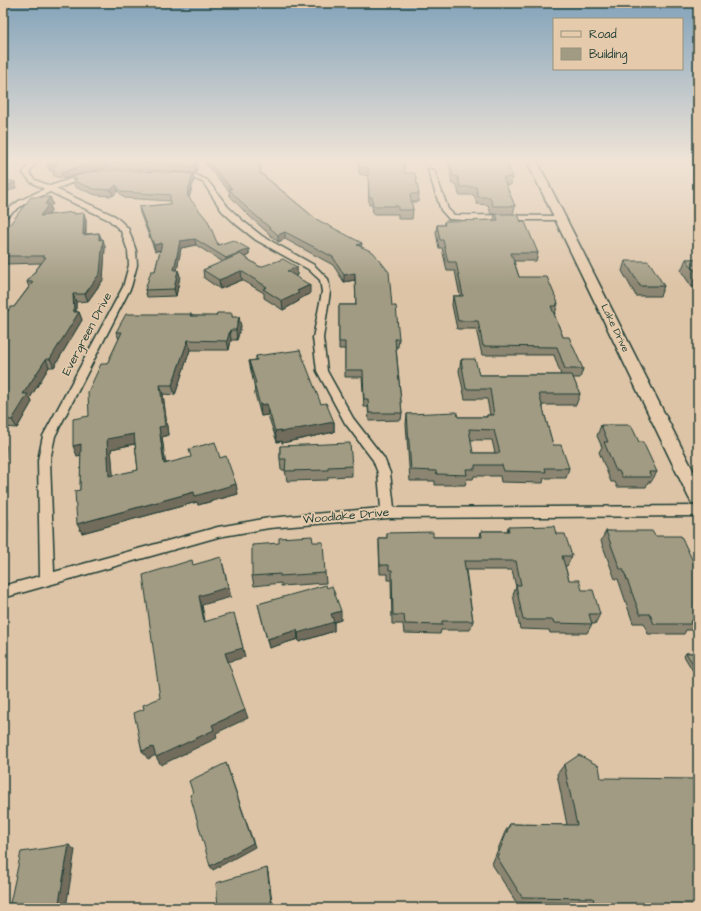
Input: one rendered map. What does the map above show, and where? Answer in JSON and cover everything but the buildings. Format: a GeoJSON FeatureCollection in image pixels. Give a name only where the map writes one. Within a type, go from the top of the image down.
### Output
{"type":"FeatureCollection","features":[{"type":"Feature","properties":{"kind":"main road","name":"Lake Drive"},"geometry":{"type":"LineString","coordinates":[[552,202],[698,498]]}},
{"type":"Feature","properties":{"kind":"street"},"geometry":{"type":"LineString","coordinates":[[3,217],[24,202]]}},
{"type":"Feature","properties":{"kind":"street","name":"Evergreen Drive"},"geometry":{"type":"LineString","coordinates":[[47,579],[44,460],[49,436],[127,287],[133,265],[132,251],[125,230],[112,218],[75,202]]}},
{"type":"Feature","properties":{"kind":"street"},"geometry":{"type":"LineString","coordinates":[[220,202],[240,224],[259,238],[311,268],[324,279],[326,292],[318,338],[322,371],[349,420],[378,458],[384,473],[388,513]]}},
{"type":"Feature","properties":{"kind":"street"},"geometry":{"type":"LineString","coordinates":[[442,202],[445,210],[452,216],[464,218],[560,218]]}},
{"type":"Feature","properties":{"kind":"street","name":"Woodlake Drive"},"geometry":{"type":"LineString","coordinates":[[3,592],[227,530],[269,523],[388,513],[698,511]]}}]}
